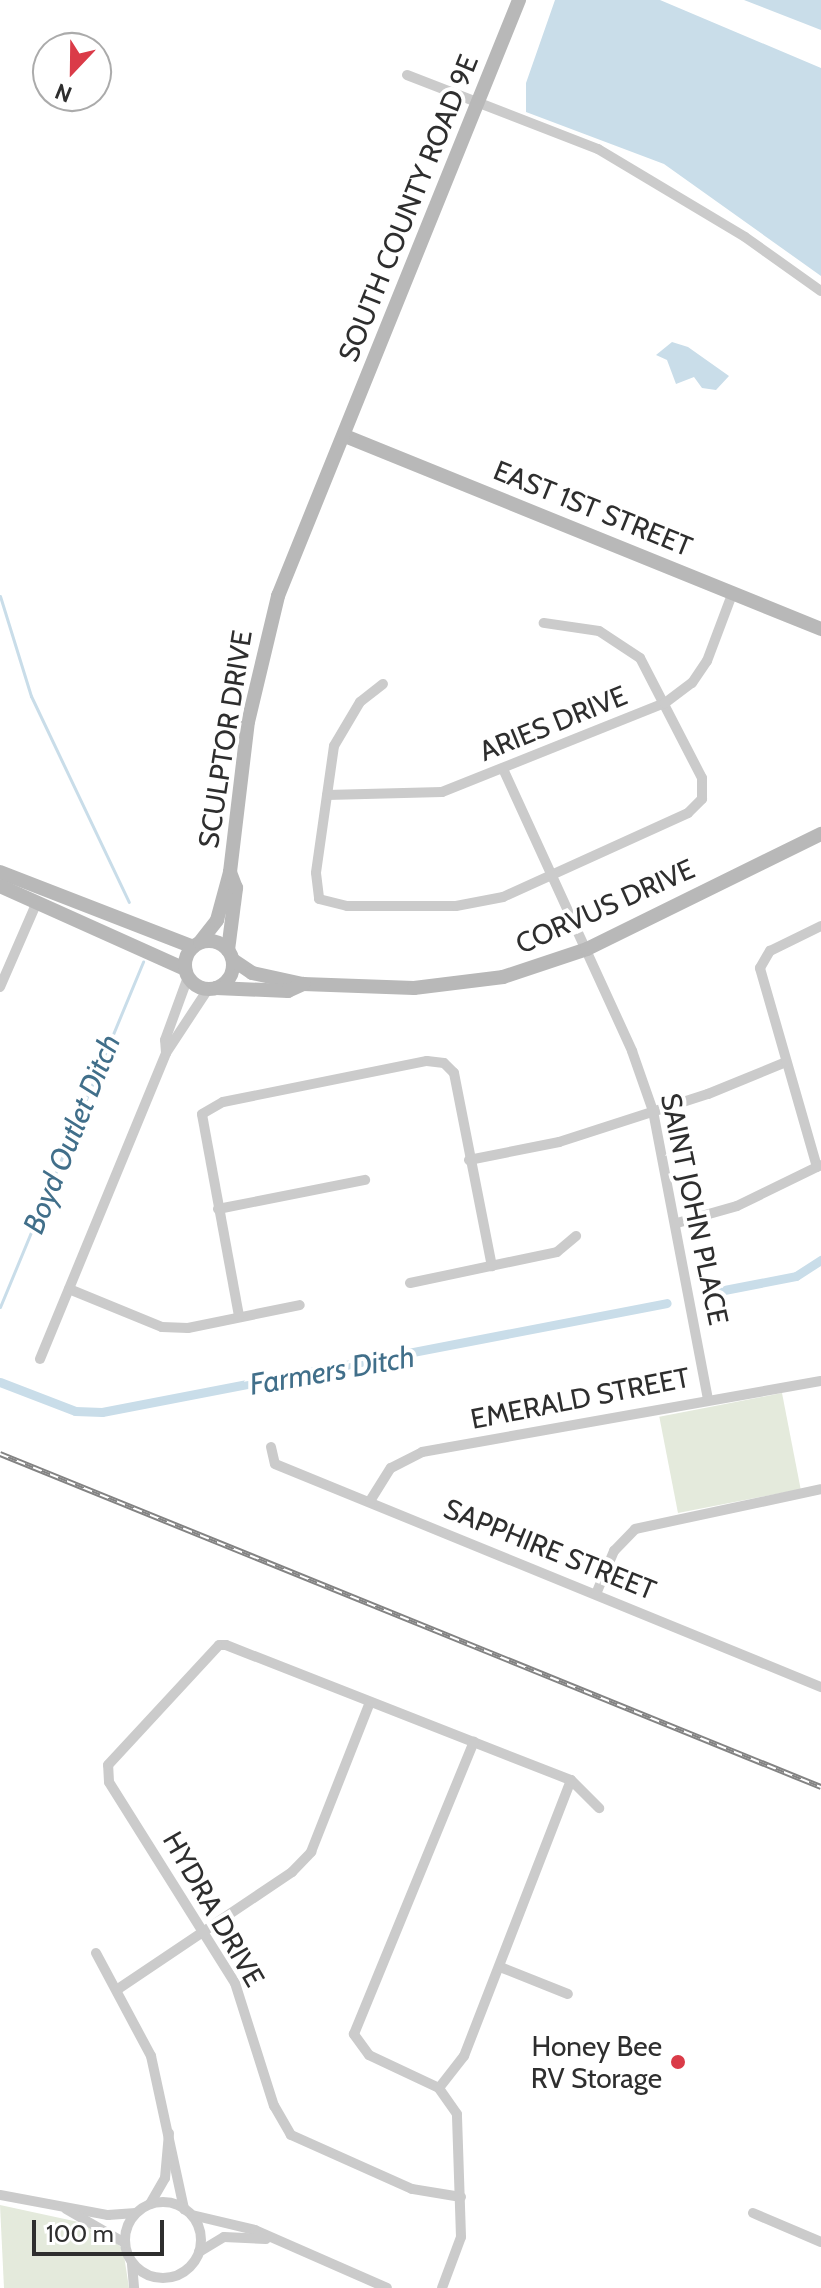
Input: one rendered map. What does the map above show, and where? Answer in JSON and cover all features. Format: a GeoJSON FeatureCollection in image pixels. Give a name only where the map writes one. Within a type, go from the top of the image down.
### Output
{"type":"FeatureCollection","features":[{"type":"Feature","properties":{"kind":"street","name":"SOUTH COUNTY ROAD 9E"},"geometry":{"type":"LineString","coordinates":[[345,436],[519,0]]}},
{"type":"Feature","properties":{"kind":"street"},"geometry":{"type":"LineString","coordinates":[[407,75],[598,149],[745,237],[821,291]]}},
{"type":"Feature","properties":{"kind":"street","name":"EAST 1ST STREET"},"geometry":{"type":"LineString","coordinates":[[345,436],[821,629]]}},
{"type":"Feature","properties":{"kind":"street","name":"SCULPTOR DRIVE"},"geometry":{"type":"LineString","coordinates":[[196,944],[217,920],[230,872],[248,722],[269,627],[345,436]]}},
{"type":"Feature","properties":{"kind":"street","name":"ARIES DRIVE"},"geometry":{"type":"LineString","coordinates":[[327,795],[442,792],[504,771],[665,703],[692,683],[707,661],[733,592]]}},
{"type":"Feature","properties":{"kind":"street"},"geometry":{"type":"LineString","coordinates":[[383,684],[360,702],[334,746],[319,899],[347,906],[456,906],[553,878],[688,813],[702,799],[702,778],[640,658],[620,642],[577,624],[544,623]]}},
{"type":"Feature","properties":{"kind":"street","name":"SAINT JOHN PLACE"},"geometry":{"type":"LineString","coordinates":[[504,771],[587,949],[653,1111],[677,1223],[708,1398]]}},
{"type":"Feature","properties":{"kind":"street","name":"CORVUS DRIVE"},"geometry":{"type":"LineString","coordinates":[[231,955],[252,973],[303,984],[473,982],[587,949],[821,834]]}},
{"type":"Feature","properties":{"kind":"street"},"geometry":{"type":"LineString","coordinates":[[0,872],[122,930],[212,988]]}},
{"type":"Feature","properties":{"kind":"street","name":"SCULPTOR DRIVE"},"geometry":{"type":"LineString","coordinates":[[230,872],[236,888],[231,955]]}},
{"type":"Feature","properties":{"kind":"street"},"geometry":{"type":"LineString","coordinates":[[0,886],[37,902],[122,930],[196,944],[215,941],[231,955],[231,974],[212,988],[166,1053],[40,1359]]}},
{"type":"Feature","properties":{"kind":"street"},"geometry":{"type":"LineString","coordinates":[[0,987],[37,902]]}},
{"type":"Feature","properties":{"kind":"street"},"geometry":{"type":"LineString","coordinates":[[677,1223],[737,1206],[819,1166],[786,1062],[762,961],[821,926]]}},
{"type":"Feature","properties":{"kind":"street"},"geometry":{"type":"LineString","coordinates":[[166,1053],[165,1040],[196,944]]}},
{"type":"Feature","properties":{"kind":"street","name":"CORVUS DRIVE"},"geometry":{"type":"LineString","coordinates":[[212,988],[288,991],[303,984]]}},
{"type":"Feature","properties":{"kind":"street"},"geometry":{"type":"LineString","coordinates":[[239,1316],[202,1114],[223,1102],[427,1061],[444,1063],[454,1073],[492,1266]]}},
{"type":"Feature","properties":{"kind":"street"},"geometry":{"type":"LineString","coordinates":[[469,1160],[559,1142],[786,1062]]}},
{"type":"Feature","properties":{"kind":"street"},"geometry":{"type":"LineString","coordinates":[[218,1209],[365,1180]]}},
{"type":"Feature","properties":{"kind":"street"},"geometry":{"type":"LineString","coordinates":[[410,1283],[557,1252],[576,1236]]}},
{"type":"Feature","properties":{"kind":"street"},"geometry":{"type":"LineString","coordinates":[[69,1289],[162,1327],[188,1328],[300,1305]]}},
{"type":"Feature","properties":{"kind":"street","name":"EMERALD STREET"},"geometry":{"type":"LineString","coordinates":[[370,1501],[391,1468],[422,1452],[708,1398],[821,1381]]}},
{"type":"Feature","properties":{"kind":"street","name":"SAPPHIRE STREET"},"geometry":{"type":"LineString","coordinates":[[271,1447],[275,1464],[821,1687]]}},
{"type":"Feature","properties":{"kind":"street"},"geometry":{"type":"LineString","coordinates":[[596,1594],[614,1551],[635,1529],[821,1491]]}},
{"type":"Feature","properties":{"kind":"street","name":"HYDRA DRIVE"},"geometry":{"type":"LineString","coordinates":[[370,1702],[219,1645],[108,1765],[109,1782],[235,1983],[274,2106],[291,2135],[412,2189],[461,2197]]}},
{"type":"Feature","properties":{"kind":"street"},"geometry":{"type":"LineString","coordinates":[[118,1989],[292,1872],[311,1852],[370,1702],[571,1780],[599,1808]]}},
{"type":"Feature","properties":{"kind":"street"},"geometry":{"type":"LineString","coordinates":[[442,2288],[461,2237],[457,2114],[439,2088],[369,2055],[354,2034],[474,1742]]}},
{"type":"Feature","properties":{"kind":"street"},"geometry":{"type":"LineString","coordinates":[[439,2088],[464,2056],[571,1780]]}},
{"type":"Feature","properties":{"kind":"street"},"geometry":{"type":"LineString","coordinates":[[96,1953],[118,1989],[151,2056],[187,2211],[200,2231],[199,2252]]}},
{"type":"Feature","properties":{"kind":"street"},"geometry":{"type":"LineString","coordinates":[[500,1967],[568,1994]]}},
{"type":"Feature","properties":{"kind":"street"},"geometry":{"type":"LineString","coordinates":[[0,2195],[118,2216],[138,2212],[150,2205],[165,2178],[170,2131]]}},
{"type":"Feature","properties":{"kind":"street"},"geometry":{"type":"LineString","coordinates":[[150,2205],[187,2211],[255,2230],[268,2239],[387,2288]]}},
{"type":"Feature","properties":{"kind":"street"},"geometry":{"type":"LineString","coordinates":[[64,2208],[125,2243],[132,2262],[134,2288]]}},
{"type":"Feature","properties":{"kind":"street"},"geometry":{"type":"LineString","coordinates":[[125,2243],[138,2212]]}},
{"type":"Feature","properties":{"kind":"street"},"geometry":{"type":"LineString","coordinates":[[753,2213],[821,2242]]}},
{"type":"Feature","properties":{"kind":"street"},"geometry":{"type":"LineString","coordinates":[[149,2288],[161,2278],[185,2271],[199,2252],[224,2237],[268,2239]]}},
{"type":"Feature","properties":{"kind":"street"},"geometry":{"type":"LineString","coordinates":[[132,2262],[161,2278]]}},
{"type":"Feature","properties":{"kind":"shaded area"},"geometry":{"type":"Polygon","coordinates":[[[782,1393],[801,1489],[678,1513],[659,1417],[782,1393]]]}},
{"type":"Feature","properties":{"kind":"shaded area"},"geometry":{"type":"Polygon","coordinates":[[[0,2205],[97,2226],[123,2249],[129,2288],[4,2288],[0,2205]]]}},
{"type":"Feature","properties":{"kind":"water"},"geometry":{"type":"Polygon","coordinates":[[[555,0],[660,0],[821,68],[821,276],[664,164],[526,112],[526,83],[555,0]]]}},
{"type":"Feature","properties":{"kind":"water"},"geometry":{"type":"Polygon","coordinates":[[[744,0],[821,0],[821,30],[744,0]]]}},
{"type":"Feature","properties":{"kind":"water"},"geometry":{"type":"Polygon","coordinates":[[[672,342],[688,347],[729,376],[716,390],[702,388],[694,377],[676,384],[667,360],[656,355],[672,342]]]}},
{"type":"Feature","properties":{"kind":"waterway","name":"Boyd Outlet Ditch"},"geometry":{"type":"LineString","coordinates":[[0,596],[31,696],[129,902]]}},
{"type":"Feature","properties":{"kind":"waterway","name":"Boyd Outlet Ditch"},"geometry":{"type":"LineString","coordinates":[[0,1307],[143,961]]}},
{"type":"Feature","properties":{"kind":"waterway","name":"Farmers Ditch"},"geometry":{"type":"LineString","coordinates":[[719,1291],[796,1276],[821,1260]]}},
{"type":"Feature","properties":{"kind":"waterway","name":"Farmers Ditch"},"geometry":{"type":"LineString","coordinates":[[0,1382],[75,1411],[102,1412],[667,1303]]}},
{"type":"Feature","properties":{"kind":"railway"},"geometry":{"type":"LineString","coordinates":[[0,1454],[821,1787]]}},
{"type":"Feature","properties":{"kind":"place","name":"Honey Bee RV Storage"},"geometry":{"type":"Point","coordinates":[678,2062]}}]}
